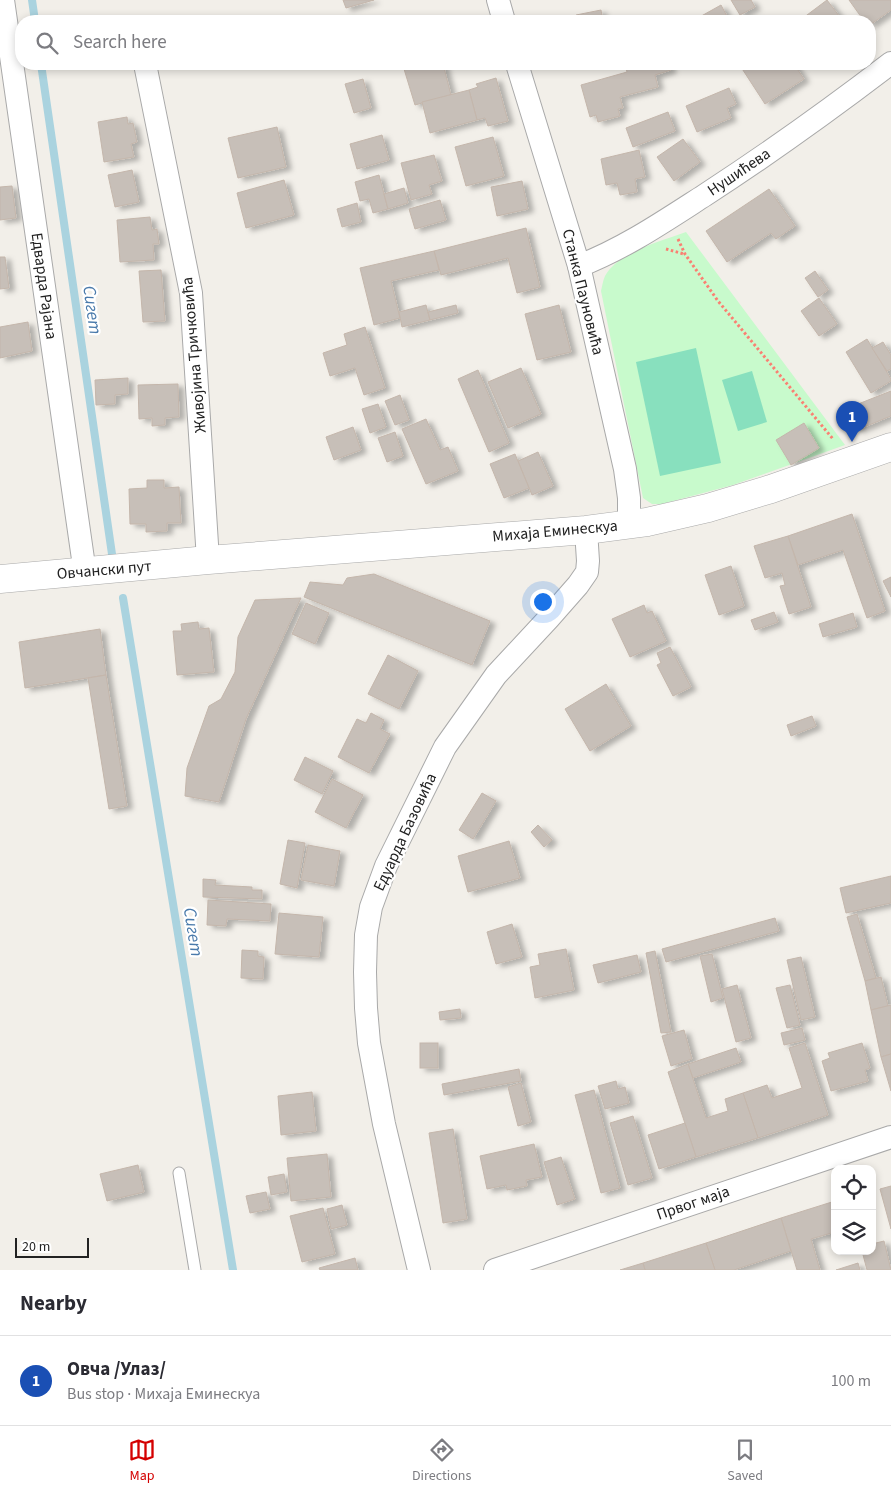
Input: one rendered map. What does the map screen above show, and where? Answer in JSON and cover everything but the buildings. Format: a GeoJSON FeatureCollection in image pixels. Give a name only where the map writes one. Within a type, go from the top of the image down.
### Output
{"type":"FeatureCollection","features":[{"type":"Feature","properties":{"kind":"street","name":"Едварда Рајана"},"geometry":{"type":"LineString","coordinates":[[3,0],[85,573]]}},
{"type":"Feature","properties":{"kind":"street"},"geometry":{"type":"LineString","coordinates":[[498,0],[502,15]]}},
{"type":"Feature","properties":{"kind":"street","name":"Нушићева"},"geometry":{"type":"LineString","coordinates":[[579,266],[607,256],[636,240],[741,171],[844,99],[891,62]]}},
{"type":"Feature","properties":{"kind":"street","name":"Живојина Тричковића"},"geometry":{"type":"LineString","coordinates":[[146,70],[191,293],[208,560]]}},
{"type":"Feature","properties":{"kind":"street","name":"Станка Пауновића"},"geometry":{"type":"LineString","coordinates":[[519,70],[579,266],[624,469],[629,498],[629,524]]}},
{"type":"Feature","properties":{"kind":"street","name":"Михаја Еминескуа"},"geometry":{"type":"LineString","coordinates":[[208,560],[586,530],[629,524],[708,508],[771,489],[891,447]]}},
{"type":"Feature","properties":{"kind":"street","name":"Едуарда Базовића"},"geometry":{"type":"LineString","coordinates":[[419,1270],[384,1124],[369,1043],[365,972],[366,935],[371,907],[386,866],[450,740],[496,674],[549,618],[587,572],[586,530]]}},
{"type":"Feature","properties":{"kind":"street","name":"Овчански пут"},"geometry":{"type":"LineString","coordinates":[[0,579],[85,573],[208,560]]}},
{"type":"Feature","properties":{"kind":"street","name":"Првог маја"},"geometry":{"type":"LineString","coordinates":[[495,1270],[891,1137]]}},
{"type":"Feature","properties":{"kind":"lane"},"geometry":{"type":"LineString","coordinates":[[179,1172],[195,1270]]}},
{"type":"Feature","properties":{"kind":"path"},"geometry":{"type":"LineString","coordinates":[[669,218],[685,254],[718,301],[851,461]]}},
{"type":"Feature","properties":{"kind":"green space"},"geometry":{"type":"Polygon","coordinates":[[[686,232],[845,445],[733,485],[662,504],[652,504],[643,498],[601,291],[605,276],[620,260],[641,248],[686,232]]]}},
{"type":"Feature","properties":{"kind":"green space"},"geometry":{"type":"Polygon","coordinates":[[[696,348],[721,463],[660,476],[636,362],[696,348]]]}},
{"type":"Feature","properties":{"kind":"green space"},"geometry":{"type":"Polygon","coordinates":[[[752,371],[767,422],[738,431],[722,380],[752,371]]]}},
{"type":"Feature","properties":{"kind":"waterway","name":"Сигет"},"geometry":{"type":"LineString","coordinates":[[32,0],[34,15]]}},
{"type":"Feature","properties":{"kind":"waterway","name":"Сигет"},"geometry":{"type":"LineString","coordinates":[[42,70],[113,561]]}},
{"type":"Feature","properties":{"kind":"waterway","name":"Сигет"},"geometry":{"type":"LineString","coordinates":[[123,598],[233,1270]]}},
{"type":"Feature","properties":{"kind":"place","name":"Овча /Улаз/"},"geometry":{"type":"Point","coordinates":[852,442]}}]}
